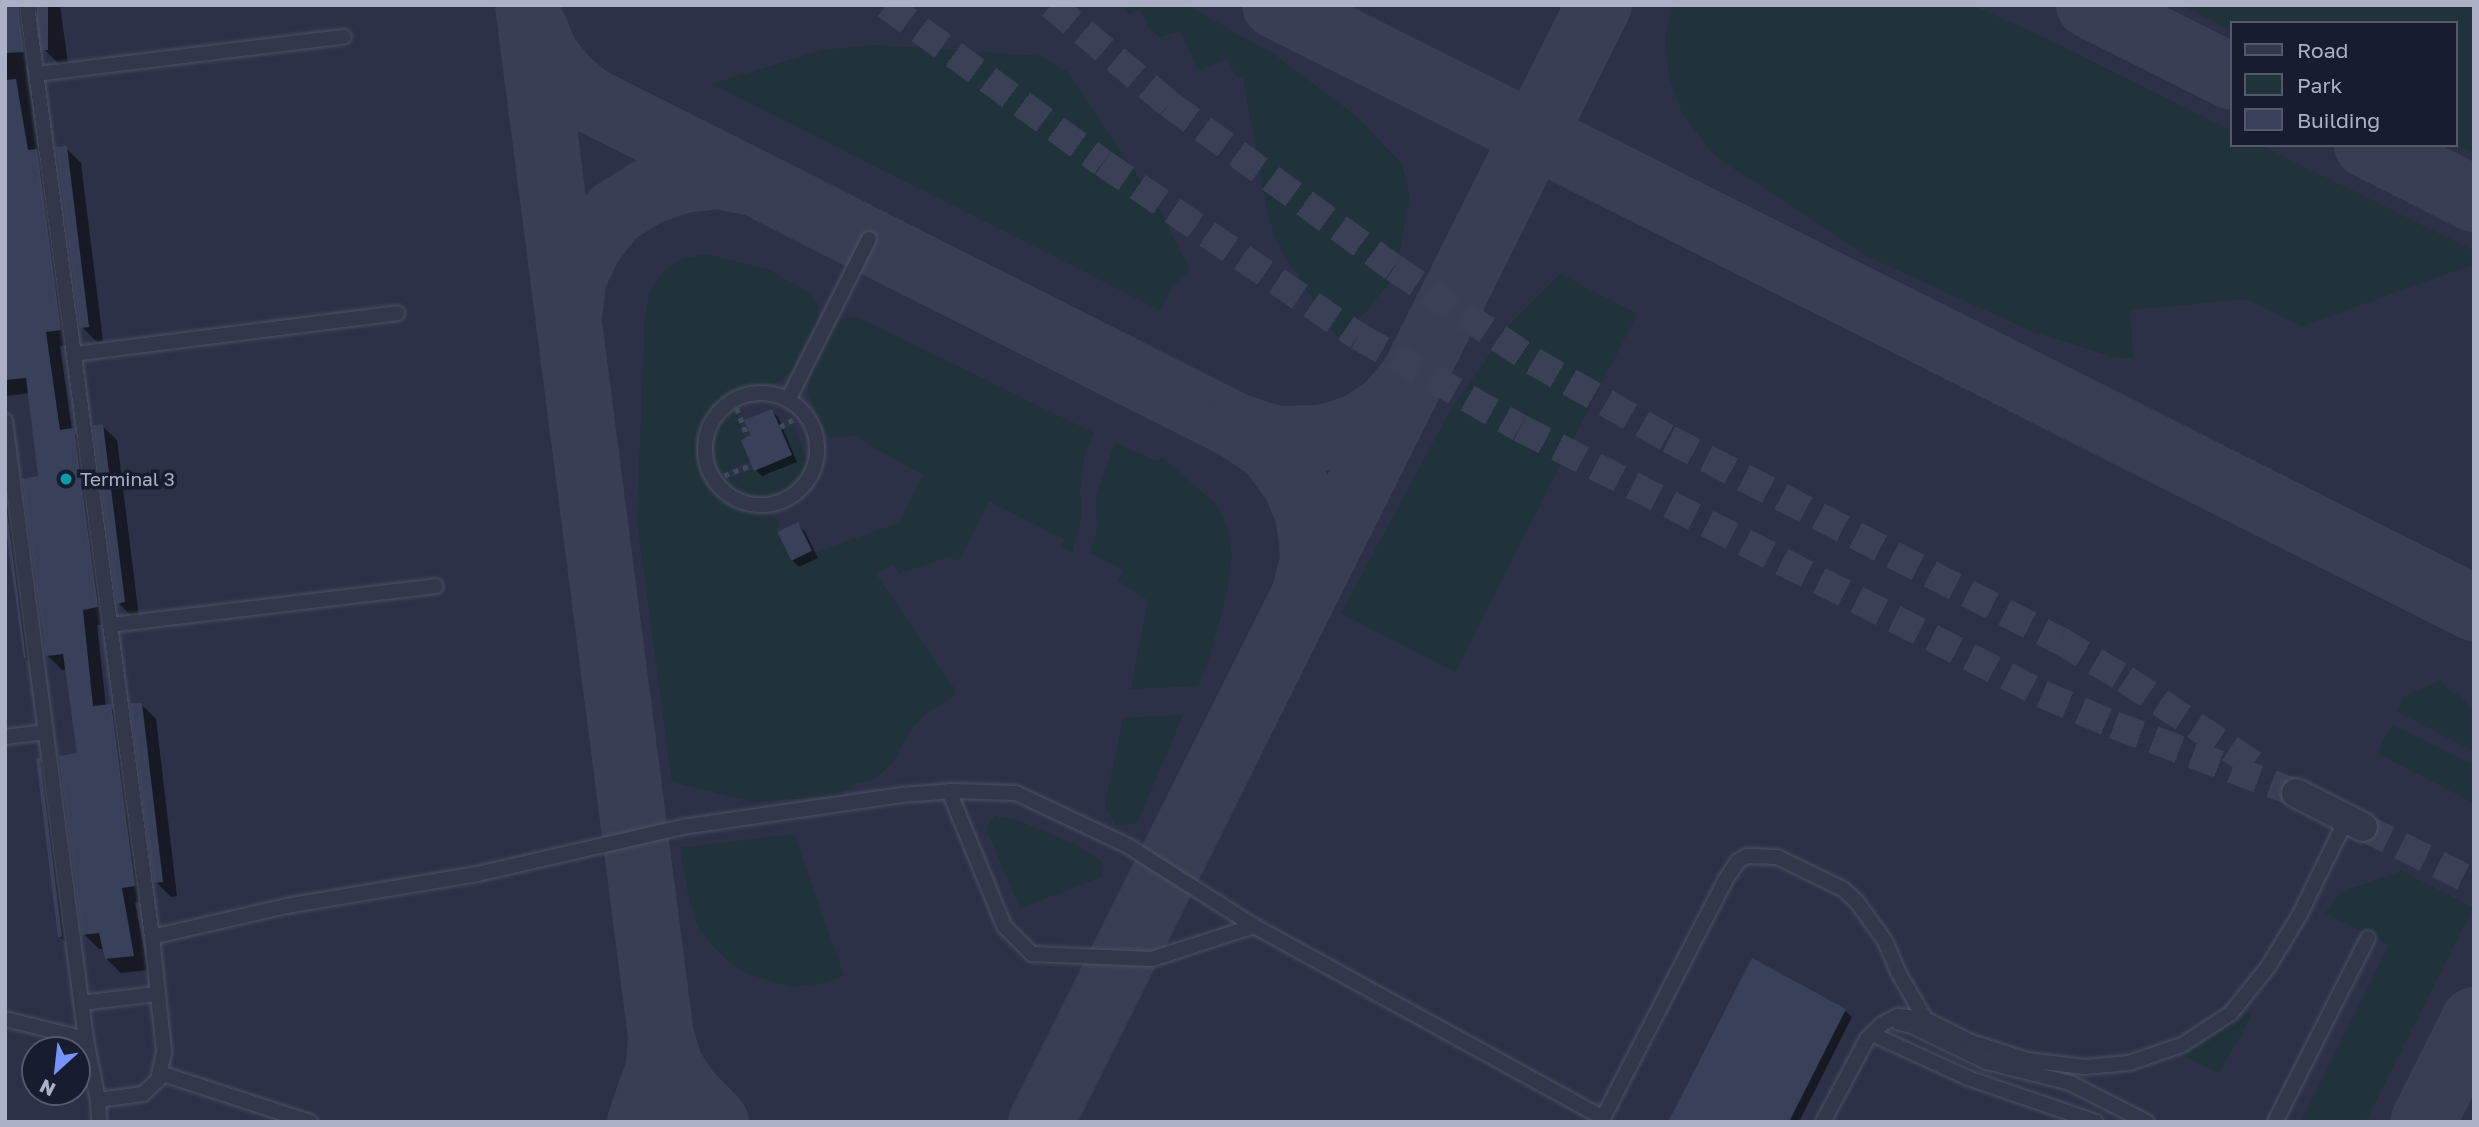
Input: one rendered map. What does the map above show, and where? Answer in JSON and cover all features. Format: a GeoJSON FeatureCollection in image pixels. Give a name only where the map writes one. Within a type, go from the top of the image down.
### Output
{"type":"FeatureCollection","features":[{"type":"Feature","properties":{"kind":"street"},"geometry":{"type":"LineString","coordinates":[[2296,793],[2355,822]]}},
{"type":"Feature","properties":{"kind":"lane"},"geometry":{"type":"LineString","coordinates":[[27,5],[152,937],[164,1052],[158,1080],[143,1094],[98,1100]]}},
{"type":"Feature","properties":{"kind":"lane"},"geometry":{"type":"LineString","coordinates":[[36,74],[344,37]]}},
{"type":"Feature","properties":{"kind":"lane"},"geometry":{"type":"LineString","coordinates":[[789,398],[869,239]]}},
{"type":"Feature","properties":{"kind":"lane"},"geometry":{"type":"LineString","coordinates":[[74,354],[397,313]]}},
{"type":"Feature","properties":{"kind":"lane"},"geometry":{"type":"LineString","coordinates":[[762,392],[789,398],[798,405],[816,443],[817,455],[811,479],[802,490],[779,503],[757,505],[739,500],[715,479],[707,461],[710,427],[721,410],[733,399],[762,392]]}},
{"type":"Feature","properties":{"kind":"lane"},"geometry":{"type":"LineString","coordinates":[[5,421],[86,1036]]}},
{"type":"Feature","properties":{"kind":"lane"},"geometry":{"type":"LineString","coordinates":[[110,625],[436,586]]}},
{"type":"Feature","properties":{"kind":"lane"},"geometry":{"type":"LineString","coordinates":[[5,737],[46,732]]}},
{"type":"Feature","properties":{"kind":"lane"},"geometry":{"type":"LineString","coordinates":[[152,937],[286,906],[477,874],[682,827],[902,795],[949,791],[1016,793],[1128,846],[1254,926],[1602,1120],[1726,879],[1738,861],[1747,856],[1777,857],[1843,890],[1857,902],[1885,941],[1898,972],[1925,1019]]}},
{"type":"Feature","properties":{"kind":"lane"},"geometry":{"type":"LineString","coordinates":[[949,791],[1004,926],[1032,954],[1152,959],[1254,926]]}},
{"type":"Feature","properties":{"kind":"lane"},"geometry":{"type":"LineString","coordinates":[[1823,1122],[1852,1065],[1877,1029],[1898,1016],[1925,1019],[1971,1042],[2027,1060],[2085,1067],[2129,1063],[2182,1045],[2231,1013],[2268,967],[2355,822]]}},
{"type":"Feature","properties":{"kind":"lane"},"geometry":{"type":"LineString","coordinates":[[2275,1122],[2368,939]]}},
{"type":"Feature","properties":{"kind":"lane"},"geometry":{"type":"LineString","coordinates":[[81,1003],[156,994]]}},
{"type":"Feature","properties":{"kind":"lane"},"geometry":{"type":"LineString","coordinates":[[5,1019],[74,1036]]}},
{"type":"Feature","properties":{"kind":"lane"},"geometry":{"type":"LineString","coordinates":[[1877,1029],[1896,1022],[1912,1026],[1986,1062],[2070,1083],[2147,1122]]}},
{"type":"Feature","properties":{"kind":"lane"},"geometry":{"type":"LineString","coordinates":[[1877,1029],[1968,1078],[2096,1122]]}},
{"type":"Feature","properties":{"kind":"lane"},"geometry":{"type":"LineString","coordinates":[[91,1064],[99,1122]]}},
{"type":"Feature","properties":{"kind":"lane"},"geometry":{"type":"LineString","coordinates":[[160,1073],[310,1122]]}},
{"type":"Feature","properties":{"kind":"path"},"geometry":{"type":"LineString","coordinates":[[733,399],[748,437]]}},
{"type":"Feature","properties":{"kind":"path"},"geometry":{"type":"LineString","coordinates":[[780,427],[803,414]]}},
{"type":"Feature","properties":{"kind":"path"},"geometry":{"type":"LineString","coordinates":[[715,479],[751,465]]}},
{"type":"Feature","properties":{"kind":"shaded area"},"geometry":{"type":"Polygon","coordinates":[[[5,5],[2474,5],[2474,1122],[5,1122],[5,5]]]}},
{"type":"Feature","properties":{"kind":"green space"},"geometry":{"type":"Polygon","coordinates":[[[1124,5],[1186,5],[1275,55],[1355,115],[1402,164],[1410,196],[1395,275],[1365,313],[1337,337],[1280,249],[1269,220],[1243,78],[1237,78],[1227,58],[1198,70],[1180,31],[1160,37],[1150,30],[1140,10],[1128,14],[1124,5]]]}},
{"type":"Feature","properties":{"kind":"green space"},"geometry":{"type":"Polygon","coordinates":[[[1673,5],[1971,5],[2045,38],[2230,130],[2230,147],[2265,147],[2474,251],[2474,264],[2302,326],[2247,299],[2130,310],[2133,358],[2117,358],[2031,331],[1869,257],[1716,157],[1683,115],[1669,76],[1665,39],[1673,5]]]}},
{"type":"Feature","properties":{"kind":"green space"},"geometry":{"type":"Polygon","coordinates":[[[2182,5],[2474,5],[2474,153],[2458,145],[2458,21],[2230,21],[2230,30],[2182,5]]]}},
{"type":"Feature","properties":{"kind":"green space"},"geometry":{"type":"Polygon","coordinates":[[[875,45],[1041,56],[1068,72],[1158,207],[1190,270],[1172,287],[1160,310],[712,84],[822,50],[875,45]]]}},
{"type":"Feature","properties":{"kind":"green space"},"geometry":{"type":"Polygon","coordinates":[[[706,254],[767,269],[810,293],[818,304],[819,321],[792,370],[777,383],[744,390],[721,405],[706,427],[701,453],[708,478],[723,497],[738,508],[768,515],[780,522],[777,532],[791,561],[899,523],[923,475],[854,436],[829,437],[817,418],[808,391],[809,378],[832,329],[840,320],[857,317],[1094,433],[1085,452],[1080,490],[1082,516],[1072,552],[1061,546],[1064,539],[989,501],[959,561],[950,557],[899,573],[893,564],[876,574],[956,691],[955,695],[925,714],[912,728],[893,762],[875,779],[855,784],[839,796],[753,802],[672,782],[637,521],[645,316],[650,291],[664,272],[682,259],[706,254]]]}},
{"type":"Feature","properties":{"kind":"green space"},"geometry":{"type":"Polygon","coordinates":[[[1560,274],[1637,314],[1455,672],[1341,613],[1448,415],[1512,322],[1560,274]]]}},
{"type":"Feature","properties":{"kind":"green space"},"geometry":{"type":"Polygon","coordinates":[[[734,408],[742,427],[737,429],[739,434],[744,432],[745,439],[741,441],[749,461],[720,474],[713,452],[715,434],[722,417],[734,408]]]}},
{"type":"Feature","properties":{"kind":"green space"},"geometry":{"type":"Polygon","coordinates":[[[793,425],[807,461],[803,479],[783,495],[771,499],[747,497],[729,485],[725,480],[791,455],[782,431],[793,425]]]}},
{"type":"Feature","properties":{"kind":"green space"},"geometry":{"type":"Polygon","coordinates":[[[1115,443],[1157,461],[1162,457],[1217,505],[1228,529],[1232,555],[1226,597],[1210,655],[1198,686],[1131,689],[1148,600],[1118,580],[1123,570],[1090,553],[1097,528],[1096,497],[1115,443]]]}},
{"type":"Feature","properties":{"kind":"green space"},"geometry":{"type":"Polygon","coordinates":[[[2442,680],[2447,689],[2460,696],[2474,712],[2474,751],[2397,712],[2405,696],[2442,680]]]}},
{"type":"Feature","properties":{"kind":"green space"},"geometry":{"type":"Polygon","coordinates":[[[1183,715],[1137,823],[1116,825],[1105,805],[1123,718],[1183,715]]]}},
{"type":"Feature","properties":{"kind":"green space"},"geometry":{"type":"Polygon","coordinates":[[[2392,725],[2474,766],[2474,803],[2377,753],[2392,725]]]}},
{"type":"Feature","properties":{"kind":"green space"},"geometry":{"type":"Polygon","coordinates":[[[995,816],[1017,820],[1074,844],[1101,861],[1102,877],[1020,908],[986,828],[995,816]]]}},
{"type":"Feature","properties":{"kind":"green space"},"geometry":{"type":"Polygon","coordinates":[[[794,834],[844,976],[823,983],[791,987],[749,974],[728,961],[708,941],[697,925],[689,899],[680,848],[794,834]]]}},
{"type":"Feature","properties":{"kind":"green space"},"geometry":{"type":"Polygon","coordinates":[[[2402,871],[2473,908],[2365,1122],[2301,1122],[2389,945],[2325,913],[2342,891],[2344,893],[2402,871]]]}},
{"type":"Feature","properties":{"kind":"green space"},"geometry":{"type":"Polygon","coordinates":[[[2248,1012],[2251,1013],[2247,1024],[2219,1073],[2178,1053],[2201,1042],[2248,1012]]]}},
{"type":"Feature","properties":{"kind":"building"},"geometry":{"type":"Polygon","coordinates":[[[5,5],[18,5],[24,52],[5,53],[5,5]]]}},
{"type":"Feature","properties":{"kind":"building"},"geometry":{"type":"Polygon","coordinates":[[[37,5],[48,5],[48,50],[37,50],[37,5]]]}},
{"type":"Feature","properties":{"kind":"building"},"geometry":{"type":"Polygon","coordinates":[[[16,79],[28,150],[37,149],[61,330],[46,332],[60,430],[74,428],[98,607],[83,610],[93,706],[111,704],[135,886],[122,888],[134,956],[105,959],[99,933],[82,935],[59,756],[77,753],[63,654],[46,656],[22,479],[38,476],[26,378],[5,380],[5,80],[16,79]]]}},
{"type":"Feature","properties":{"kind":"building"},"geometry":{"type":"Polygon","coordinates":[[[67,146],[89,327],[80,328],[56,147],[67,146]]]}},
{"type":"Feature","properties":{"kind":"building"},"geometry":{"type":"Polygon","coordinates":[[[772,409],[792,455],[754,471],[741,440],[751,436],[744,420],[772,409]]]}},
{"type":"Feature","properties":{"kind":"building"},"geometry":{"type":"Polygon","coordinates":[[[103,424],[125,602],[117,604],[93,425],[103,424]]]}},
{"type":"Feature","properties":{"kind":"building"},"geometry":{"type":"Polygon","coordinates":[[[5,497],[26,658],[24,659],[5,523],[5,497]]]}},
{"type":"Feature","properties":{"kind":"building"},"geometry":{"type":"Polygon","coordinates":[[[798,522],[812,551],[791,561],[777,532],[798,522]]]}},
{"type":"Feature","properties":{"kind":"building"},"geometry":{"type":"Polygon","coordinates":[[[130,703],[142,703],[163,882],[154,883],[130,703]]]}},
{"type":"Feature","properties":{"kind":"building"},"geometry":{"type":"Polygon","coordinates":[[[36,758],[40,758],[62,937],[58,937],[36,758]]]}},
{"type":"Feature","properties":{"kind":"building"},"geometry":{"type":"Polygon","coordinates":[[[1752,958],[1846,1009],[1789,1122],[1668,1122],[1752,958]]]}},
{"type":"Feature","properties":{"kind":"taxiway"},"geometry":{"type":"LineString","coordinates":[[528,5],[661,1036],[659,1067],[640,1122]]}},
{"type":"Feature","properties":{"kind":"taxiway"},"geometry":{"type":"LineString","coordinates":[[1275,5],[2474,608]]}},
{"type":"Feature","properties":{"kind":"taxiway"},"geometry":{"type":"LineString","coordinates":[[1041,1122],[1599,5]]}},
{"type":"Feature","properties":{"kind":"taxiway"},"geometry":{"type":"LineString","coordinates":[[2089,5],[2230,76]]}},
{"type":"Feature","properties":{"kind":"taxiway"},"geometry":{"type":"LineString","coordinates":[[534,27],[547,58],[567,81],[590,100],[1236,426],[1276,439],[1322,438],[1358,427],[1386,409],[1407,385]]}},
{"type":"Feature","properties":{"kind":"taxiway"},"geometry":{"type":"LineString","coordinates":[[2371,147],[2474,199]]}},
{"type":"Feature","properties":{"kind":"taxiway"},"geometry":{"type":"LineString","coordinates":[[570,308],[574,277],[589,245],[614,213],[648,192],[682,180],[721,176],[747,182]]}},
{"type":"Feature","properties":{"kind":"taxiway"},"geometry":{"type":"LineString","coordinates":[[1236,426],[1270,449],[1295,483],[1308,514],[1312,542],[1313,561],[1306,588]]}},
{"type":"Feature","properties":{"kind":"taxiway"},"geometry":{"type":"LineString","coordinates":[[2423,1122],[2474,1020]]}},
{"type":"Feature","properties":{"kind":"taxiway"},"geometry":{"type":"LineString","coordinates":[[661,1036],[670,1066],[686,1091],[716,1122]]}},
{"type":"Feature","properties":{"kind":"tunnel"},"geometry":{"type":"LineString","coordinates":[[886,5],[1103,163],[1358,336],[1520,428],[2042,694],[2114,725],[2296,793]]}},
{"type":"Feature","properties":{"kind":"tunnel"},"geometry":{"type":"LineString","coordinates":[[1051,5],[1169,104],[1394,268],[1533,361],[1669,439],[2059,640],[2125,679],[2256,766]]}},
{"type":"Feature","properties":{"kind":"tunnel"},"geometry":{"type":"LineString","coordinates":[[2363,827],[2474,882]]}},
{"type":"Feature","properties":{"kind":"place","name":"Terminal 3"},"geometry":{"type":"Point","coordinates":[66,479]}}]}
